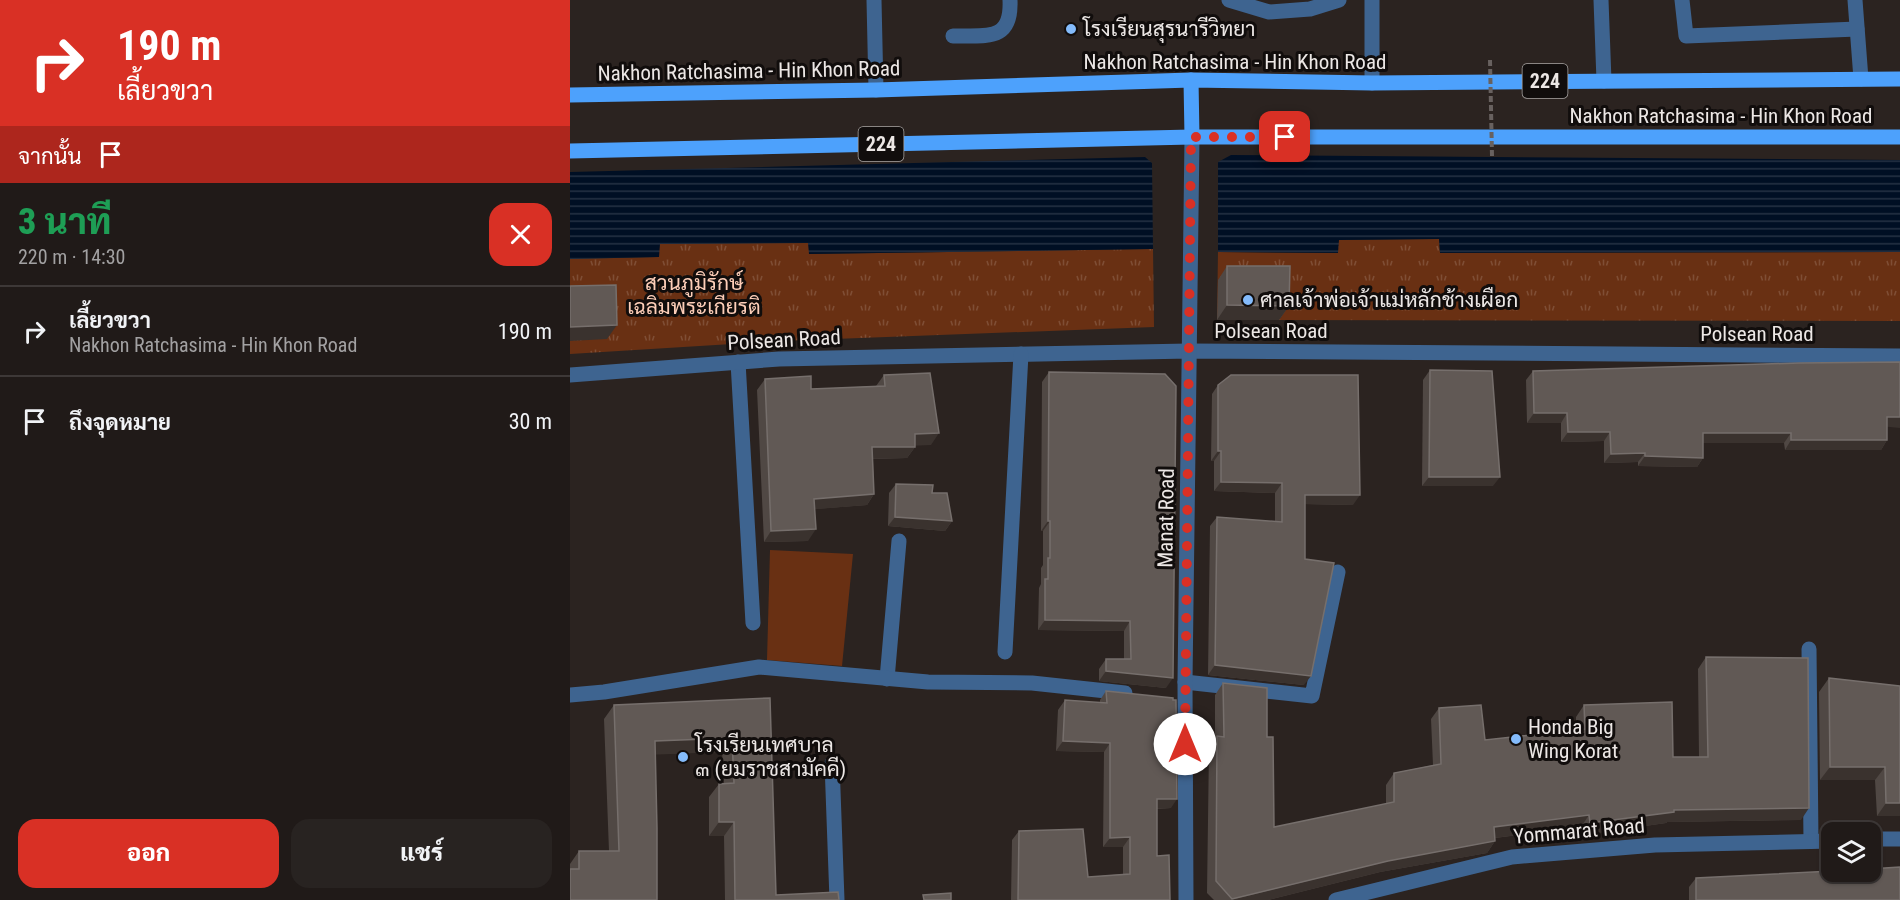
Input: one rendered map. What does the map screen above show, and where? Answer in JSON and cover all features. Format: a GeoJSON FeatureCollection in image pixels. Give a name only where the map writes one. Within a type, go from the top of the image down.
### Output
{"type":"FeatureCollection","features":[{"type":"Feature","properties":{"kind":"main road","name":"Nakhon Ratchasima - Hin Khon Road"},"geometry":{"type":"LineString","coordinates":[[570,94],[876,90],[1191,80],[1372,83],[1900,79]]}},
{"type":"Feature","properties":{"kind":"main road"},"geometry":{"type":"LineString","coordinates":[[1191,80],[1191,137]]}},
{"type":"Feature","properties":{"kind":"main road","name":"Nakhon Ratchasima - Hin Khon Road"},"geometry":{"type":"LineString","coordinates":[[570,151],[1191,137],[1900,137]]}},
{"type":"Feature","properties":{"kind":"street"},"geometry":{"type":"LineString","coordinates":[[874,0],[876,90]]}},
{"type":"Feature","properties":{"kind":"street"},"geometry":{"type":"LineString","coordinates":[[952,36],[995,34],[1004,29],[1011,14],[1010,0]]}},
{"type":"Feature","properties":{"kind":"street"},"geometry":{"type":"LineString","coordinates":[[1229,0],[1269,12],[1310,9],[1339,0]]}},
{"type":"Feature","properties":{"kind":"street"},"geometry":{"type":"LineString","coordinates":[[1372,0],[1372,83]]}},
{"type":"Feature","properties":{"kind":"street"},"geometry":{"type":"LineString","coordinates":[[1601,0],[1604,81]]}},
{"type":"Feature","properties":{"kind":"street"},"geometry":{"type":"LineString","coordinates":[[1682,0],[1686,36],[1857,29]]}},
{"type":"Feature","properties":{"kind":"street"},"geometry":{"type":"LineString","coordinates":[[1856,0],[1861,79]]}},
{"type":"Feature","properties":{"kind":"street","name":"Manat Road"},"geometry":{"type":"LineString","coordinates":[[1186,900],[1179,699],[1185,682],[1191,137]]}},
{"type":"Feature","properties":{"kind":"street","name":"Polsean Road"},"geometry":{"type":"LineString","coordinates":[[570,375],[780,359],[1190,351],[1900,356]]}},
{"type":"Feature","properties":{"kind":"street"},"geometry":{"type":"LineString","coordinates":[[1005,652],[1021,354]]}},
{"type":"Feature","properties":{"kind":"street"},"geometry":{"type":"LineString","coordinates":[[738,362],[753,623]]}},
{"type":"Feature","properties":{"kind":"street"},"geometry":{"type":"LineString","coordinates":[[887,679],[899,541]]}},
{"type":"Feature","properties":{"kind":"street"},"geometry":{"type":"LineString","coordinates":[[1185,682],[1312,696],[1338,572]]}},
{"type":"Feature","properties":{"kind":"street"},"geometry":{"type":"LineString","coordinates":[[1809,649],[1811,841]]}},
{"type":"Feature","properties":{"kind":"street"},"geometry":{"type":"LineString","coordinates":[[570,695],[604,692],[759,667],[928,682],[1032,683],[1138,694]]}},
{"type":"Feature","properties":{"kind":"street"},"geometry":{"type":"LineString","coordinates":[[831,763],[837,900]]}},
{"type":"Feature","properties":{"kind":"street"},"geometry":{"type":"LineString","coordinates":[[1881,839],[1900,838]]}},
{"type":"Feature","properties":{"kind":"street","name":"Yommarat Road"},"geometry":{"type":"LineString","coordinates":[[1336,900],[1512,857],[1654,845],[1821,841]]}},
{"type":"Feature","properties":{"kind":"path"},"geometry":{"type":"LineString","coordinates":[[1491,60],[1492,156]]}},
{"type":"Feature","properties":{"kind":"green space"},"geometry":{"type":"Polygon","coordinates":[[[1439,239],[1440,253],[1900,252],[1900,321],[1217,320],[1218,252],[1338,253],[1338,240],[1439,239]]]}},
{"type":"Feature","properties":{"kind":"green space","name":"สวนภูมิรักษ์ เฉลิมพระเกียรติ"},"geometry":{"type":"Polygon","coordinates":[[[809,243],[809,254],[1153,249],[1154,327],[781,341],[570,354],[570,259],[659,257],[659,244],[809,243]]]}},
{"type":"Feature","properties":{"kind":"green space"},"geometry":{"type":"Polygon","coordinates":[[[770,550],[853,554],[842,666],[767,660],[770,550]]]}},
{"type":"Feature","properties":{"kind":"water"},"geometry":{"type":"Polygon","coordinates":[[[1231,155],[1900,160],[1900,252],[1440,253],[1439,239],[1339,240],[1338,253],[1218,252],[1218,162],[1231,155]]]}},
{"type":"Feature","properties":{"kind":"water"},"geometry":{"type":"Polygon","coordinates":[[[1145,157],[1152,163],[1153,249],[809,254],[808,243],[660,244],[659,257],[570,259],[570,172],[1145,157]]]}},
{"type":"Feature","properties":{"kind":"building"},"geometry":{"type":"Polygon","coordinates":[[[1227,266],[1290,266],[1289,306],[1227,305],[1227,266]]]}},
{"type":"Feature","properties":{"kind":"building"},"geometry":{"type":"Polygon","coordinates":[[[616,285],[617,325],[570,327],[570,286],[616,285]]]}},
{"type":"Feature","properties":{"kind":"building"},"geometry":{"type":"Polygon","coordinates":[[[1900,362],[1900,417],[1887,417],[1887,440],[1791,440],[1791,433],[1703,433],[1703,458],[1645,456],[1645,453],[1611,454],[1610,432],[1568,432],[1567,413],[1534,413],[1533,371],[1900,362]]]}},
{"type":"Feature","properties":{"kind":"building"},"geometry":{"type":"Polygon","coordinates":[[[1430,370],[1492,371],[1500,477],[1429,477],[1430,370]]]}},
{"type":"Feature","properties":{"kind":"building"},"geometry":{"type":"Polygon","coordinates":[[[1049,372],[1165,374],[1176,386],[1173,678],[1106,671],[1106,659],[1131,659],[1130,621],[1045,620],[1045,579],[1048,579],[1048,558],[1050,558],[1050,521],[1048,521],[1049,372]]]}},
{"type":"Feature","properties":{"kind":"building"},"geometry":{"type":"Polygon","coordinates":[[[930,373],[939,433],[915,434],[915,447],[872,447],[874,494],[814,499],[816,529],[771,531],[765,379],[811,376],[811,389],[885,386],[884,375],[930,373]]]}},
{"type":"Feature","properties":{"kind":"building"},"geometry":{"type":"Polygon","coordinates":[[[1231,375],[1358,375],[1360,495],[1305,495],[1305,559],[1334,563],[1311,676],[1215,665],[1217,517],[1282,522],[1282,483],[1221,482],[1221,451],[1218,451],[1218,385],[1231,375]]]}},
{"type":"Feature","properties":{"kind":"building"},"geometry":{"type":"Polygon","coordinates":[[[896,484],[933,485],[932,493],[947,493],[952,521],[895,517],[896,484]]]}},
{"type":"Feature","properties":{"kind":"building"},"geometry":{"type":"Polygon","coordinates":[[[1706,657],[1808,658],[1809,808],[1674,810],[1674,812],[1590,823],[1589,815],[1494,827],[1495,841],[1388,861],[1232,899],[1216,881],[1217,736],[1224,737],[1223,683],[1267,688],[1267,737],[1273,737],[1274,827],[1394,802],[1394,773],[1441,764],[1439,708],[1481,705],[1485,740],[1585,729],[1584,705],[1672,702],[1673,757],[1708,757],[1706,657]]]}},
{"type":"Feature","properties":{"kind":"building"},"geometry":{"type":"Polygon","coordinates":[[[1829,678],[1900,686],[1900,803],[1886,803],[1885,767],[1830,767],[1829,678]]]}},
{"type":"Feature","properties":{"kind":"building"},"geometry":{"type":"Polygon","coordinates":[[[1106,691],[1176,700],[1177,799],[1157,799],[1157,856],[1169,855],[1170,900],[1018,900],[1019,831],[1083,829],[1088,877],[1130,874],[1130,837],[1110,838],[1110,743],[1063,741],[1065,700],[1107,703],[1106,691]]]}},
{"type":"Feature","properties":{"kind":"building"},"geometry":{"type":"Polygon","coordinates":[[[770,698],[776,895],[838,892],[839,900],[735,900],[734,822],[719,822],[719,784],[734,783],[732,738],[655,741],[657,900],[570,900],[570,869],[579,869],[579,851],[619,851],[614,705],[770,698]]]}},
{"type":"Feature","properties":{"kind":"building"},"geometry":{"type":"Polygon","coordinates":[[[1900,867],[1900,900],[1696,900],[1696,878],[1821,872],[1821,882],[1881,882],[1881,868],[1900,867]]]}},
{"type":"Feature","properties":{"kind":"building"},"geometry":{"type":"Polygon","coordinates":[[[951,893],[951,900],[924,900],[923,895],[951,893]]]}},
{"type":"Feature","properties":{"kind":"place","name":"โรงเรียนสุรนารีวิทยา"},"geometry":{"type":"Point","coordinates":[1071,29]}},
{"type":"Feature","properties":{"kind":"place","name":"ศาลเจ้าพ่อเจ้าแม่หลักช้างเผือก"},"geometry":{"type":"Point","coordinates":[1248,300]}},
{"type":"Feature","properties":{"kind":"place","name":"Honda Big Wing Korat"},"geometry":{"type":"Point","coordinates":[1516,739]}},
{"type":"Feature","properties":{"kind":"place","name":"โรงเรียนเทศบาล ๓ (ยมราชสามัคคี)"},"geometry":{"type":"Point","coordinates":[683,757]}},
{"type":"Feature","properties":{"kind":"route"},"geometry":{"type":"LineString","coordinates":[[1185,744],[1191,137],[1285,137]]}}]}
